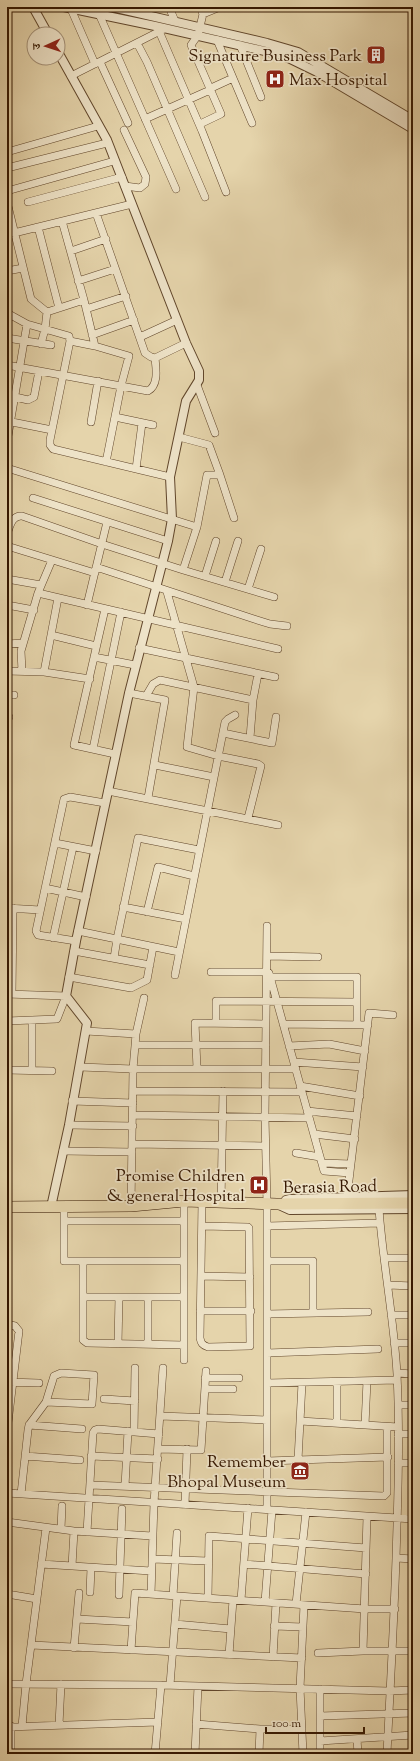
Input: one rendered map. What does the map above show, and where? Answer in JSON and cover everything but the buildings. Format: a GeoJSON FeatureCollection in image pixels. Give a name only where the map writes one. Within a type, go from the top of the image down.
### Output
{"type":"FeatureCollection","features":[{"type":"Feature","properties":{"kind":"main road","name":"Berasia Road"},"geometry":{"type":"LineString","coordinates":[[7,1207],[131,1206],[184,1201],[272,1204],[413,1203]]}},
{"type":"Feature","properties":{"kind":"street"},"geometry":{"type":"LineString","coordinates":[[33,7],[44,26]]}},
{"type":"Feature","properties":{"kind":"street"},"geometry":{"type":"LineString","coordinates":[[112,7],[143,10],[175,21],[298,52],[382,105],[413,129]]}},
{"type":"Feature","properties":{"kind":"street"},"geometry":{"type":"LineString","coordinates":[[169,7],[175,21]]}},
{"type":"Feature","properties":{"kind":"street"},"geometry":{"type":"LineString","coordinates":[[200,7],[203,14],[200,27],[198,35],[191,45],[221,114],[200,124]]}},
{"type":"Feature","properties":{"kind":"street"},"geometry":{"type":"LineString","coordinates":[[203,14],[220,7]]}},
{"type":"Feature","properties":{"kind":"street"},"geometry":{"type":"LineString","coordinates":[[67,8],[99,14],[162,30],[198,35],[284,56],[413,120]]}},
{"type":"Feature","properties":{"kind":"street"},"geometry":{"type":"LineString","coordinates":[[67,8],[128,123]]}},
{"type":"Feature","properties":{"kind":"street"},"geometry":{"type":"LineString","coordinates":[[99,14],[176,189]]}},
{"type":"Feature","properties":{"kind":"street"},"geometry":{"type":"LineString","coordinates":[[71,76],[162,30]]}},
{"type":"Feature","properties":{"kind":"street"},"geometry":{"type":"LineString","coordinates":[[162,30],[226,192]]}},
{"type":"Feature","properties":{"kind":"street"},"geometry":{"type":"LineString","coordinates":[[217,40],[252,124]]}},
{"type":"Feature","properties":{"kind":"street"},"geometry":{"type":"LineString","coordinates":[[137,43],[205,197]]}},
{"type":"Feature","properties":{"kind":"street"},"geometry":{"type":"LineString","coordinates":[[240,45],[261,97]]}},
{"type":"Feature","properties":{"kind":"street"},"geometry":{"type":"LineString","coordinates":[[7,1021],[57,1019],[66,996],[74,950],[96,851],[115,754],[139,648],[168,541],[172,519],[170,477],[178,437],[186,401],[199,380],[199,371],[186,343],[122,177],[107,143],[66,66]]}},
{"type":"Feature","properties":{"kind":"street"},"geometry":{"type":"LineString","coordinates":[[145,119],[167,108],[189,100],[233,78]]}},
{"type":"Feature","properties":{"kind":"street"},"geometry":{"type":"LineString","coordinates":[[7,152],[98,126]]}},
{"type":"Feature","properties":{"kind":"street"},"geometry":{"type":"LineString","coordinates":[[124,130],[146,177],[145,184],[140,188],[125,186]]}},
{"type":"Feature","properties":{"kind":"street"},"geometry":{"type":"LineString","coordinates":[[7,168],[107,143]]}},
{"type":"Feature","properties":{"kind":"street"},"geometry":{"type":"LineString","coordinates":[[7,191],[114,161]]}},
{"type":"Feature","properties":{"kind":"street"},"geometry":{"type":"LineString","coordinates":[[28,202],[122,177]]}},
{"type":"Feature","properties":{"kind":"street"},"geometry":{"type":"LineString","coordinates":[[7,202],[31,299],[47,312]]}},
{"type":"Feature","properties":{"kind":"street"},"geometry":{"type":"LineString","coordinates":[[14,233],[132,204]]}},
{"type":"Feature","properties":{"kind":"street"},"geometry":{"type":"LineString","coordinates":[[96,213],[145,353],[155,358],[186,343]]}},
{"type":"Feature","properties":{"kind":"street"},"geometry":{"type":"LineString","coordinates":[[62,221],[95,346]]}},
{"type":"Feature","properties":{"kind":"street"},"geometry":{"type":"LineString","coordinates":[[38,228],[59,308]]}},
{"type":"Feature","properties":{"kind":"street"},"geometry":{"type":"LineString","coordinates":[[71,251],[106,240]]}},
{"type":"Feature","properties":{"kind":"street"},"geometry":{"type":"LineString","coordinates":[[7,270],[23,268]]}},
{"type":"Feature","properties":{"kind":"street"},"geometry":{"type":"LineString","coordinates":[[78,281],[115,269]]}},
{"type":"Feature","properties":{"kind":"street"},"geometry":{"type":"LineString","coordinates":[[86,309],[126,296]]}},
{"type":"Feature","properties":{"kind":"street"},"geometry":{"type":"LineString","coordinates":[[47,312],[84,300]]}},
{"type":"Feature","properties":{"kind":"street"},"geometry":{"type":"LineString","coordinates":[[41,344],[47,312]]}},
{"type":"Feature","properties":{"kind":"street"},"geometry":{"type":"LineString","coordinates":[[7,313],[27,324],[69,336],[70,341],[52,430],[50,445],[53,449],[170,477]]}},
{"type":"Feature","properties":{"kind":"street"},"geometry":{"type":"LineString","coordinates":[[92,335],[134,320]]}},
{"type":"Feature","properties":{"kind":"street"},"geometry":{"type":"LineString","coordinates":[[140,337],[177,320]]}},
{"type":"Feature","properties":{"kind":"street"},"geometry":{"type":"LineString","coordinates":[[7,442],[11,396],[20,367],[27,324]]}},
{"type":"Feature","properties":{"kind":"street"},"geometry":{"type":"LineString","coordinates":[[7,338],[51,345]]}},
{"type":"Feature","properties":{"kind":"street"},"geometry":{"type":"LineString","coordinates":[[70,341],[95,346],[129,356],[120,386],[106,462]]}},
{"type":"Feature","properties":{"kind":"street"},"geometry":{"type":"LineString","coordinates":[[7,365],[148,391],[152,389],[156,369],[155,358]]}},
{"type":"Feature","properties":{"kind":"street"},"geometry":{"type":"LineString","coordinates":[[11,396],[28,400],[34,397],[38,371]]}},
{"type":"Feature","properties":{"kind":"street"},"geometry":{"type":"LineString","coordinates":[[91,422],[98,381]]}},
{"type":"Feature","properties":{"kind":"street"},"geometry":{"type":"LineString","coordinates":[[197,385],[215,432]]}},
{"type":"Feature","properties":{"kind":"street"},"geometry":{"type":"LineString","coordinates":[[115,417],[153,425]]}},
{"type":"Feature","properties":{"kind":"street"},"geometry":{"type":"LineString","coordinates":[[8,422],[52,430]]}},
{"type":"Feature","properties":{"kind":"street"},"geometry":{"type":"LineString","coordinates":[[136,469],[142,423]]}},
{"type":"Feature","properties":{"kind":"street"},"geometry":{"type":"LineString","coordinates":[[178,437],[209,445],[234,518]]}},
{"type":"Feature","properties":{"kind":"street"},"geometry":{"type":"LineString","coordinates":[[7,468],[197,527]]}},
{"type":"Feature","properties":{"kind":"street"},"geometry":{"type":"LineString","coordinates":[[183,570],[197,527],[207,475],[220,475]]}},
{"type":"Feature","properties":{"kind":"street"},"geometry":{"type":"LineString","coordinates":[[33,498],[168,541]]}},
{"type":"Feature","properties":{"kind":"street"},"geometry":{"type":"LineString","coordinates":[[7,534],[15,517],[22,516],[102,544],[274,597]]}},
{"type":"Feature","properties":{"kind":"street"},"geometry":{"type":"LineString","coordinates":[[87,605],[107,522]]}},
{"type":"Feature","properties":{"kind":"street"},"geometry":{"type":"LineString","coordinates":[[205,576],[216,541]]}},
{"type":"Feature","properties":{"kind":"street"},"geometry":{"type":"LineString","coordinates":[[225,582],[238,541]]}},
{"type":"Feature","properties":{"kind":"street"},"geometry":{"type":"LineString","coordinates":[[7,546],[52,560],[96,570],[270,624],[287,626]]}},
{"type":"Feature","properties":{"kind":"street"},"geometry":{"type":"LineString","coordinates":[[248,589],[261,548]]}},
{"type":"Feature","properties":{"kind":"street"},"geometry":{"type":"LineString","coordinates":[[22,671],[21,651],[41,585],[52,560]]}},
{"type":"Feature","properties":{"kind":"street"},"geometry":{"type":"LineString","coordinates":[[7,578],[41,585]]}},
{"type":"Feature","properties":{"kind":"street"},"geometry":{"type":"LineString","coordinates":[[167,592],[194,688],[187,747],[261,766],[248,818]]}},
{"type":"Feature","properties":{"kind":"street"},"geometry":{"type":"LineString","coordinates":[[38,594],[278,649]]}},
{"type":"Feature","properties":{"kind":"street"},"geometry":{"type":"LineString","coordinates":[[44,672],[58,598]]}},
{"type":"Feature","properties":{"kind":"street"},"geometry":{"type":"LineString","coordinates":[[7,604],[34,610]]}},
{"type":"Feature","properties":{"kind":"street"},"geometry":{"type":"LineString","coordinates":[[104,609],[90,679],[74,745],[115,754]]}},
{"type":"Feature","properties":{"kind":"street"},"geometry":{"type":"LineString","coordinates":[[93,749],[121,612]]}},
{"type":"Feature","properties":{"kind":"street"},"geometry":{"type":"LineString","coordinates":[[51,635],[96,646]]}},
{"type":"Feature","properties":{"kind":"street"},"geometry":{"type":"LineString","coordinates":[[7,644],[24,643]]}},
{"type":"Feature","properties":{"kind":"street"},"geometry":{"type":"LineString","coordinates":[[139,648],[275,677]]}},
{"type":"Feature","properties":{"kind":"street"},"geometry":{"type":"LineString","coordinates":[[94,657],[135,665]]}},
{"type":"Feature","properties":{"kind":"street"},"geometry":{"type":"LineString","coordinates":[[7,671],[44,672],[90,679]]}},
{"type":"Feature","properties":{"kind":"street"},"geometry":{"type":"LineString","coordinates":[[250,738],[253,700],[258,674]]}},
{"type":"Feature","properties":{"kind":"street"},"geometry":{"type":"LineString","coordinates":[[146,696],[153,684],[160,680],[253,700]]}},
{"type":"Feature","properties":{"kind":"street"},"geometry":{"type":"LineString","coordinates":[[129,693],[165,700],[155,765],[148,798]]}},
{"type":"Feature","properties":{"kind":"street"},"geometry":{"type":"LineString","coordinates":[[175,975],[225,722],[228,718],[235,715]]}},
{"type":"Feature","properties":{"kind":"street"},"geometry":{"type":"LineString","coordinates":[[223,733],[272,743],[276,717]]}},
{"type":"Feature","properties":{"kind":"street"},"geometry":{"type":"LineString","coordinates":[[155,765],[214,777]]}},
{"type":"Feature","properties":{"kind":"street"},"geometry":{"type":"LineString","coordinates":[[108,791],[278,825]]}},
{"type":"Feature","properties":{"kind":"street"},"geometry":{"type":"LineString","coordinates":[[76,941],[36,934],[40,910],[64,799],[70,797],[105,803]]}},
{"type":"Feature","properties":{"kind":"street"},"geometry":{"type":"LineString","coordinates":[[114,958],[138,838],[199,850]]}},
{"type":"Feature","properties":{"kind":"street"},"geometry":{"type":"LineString","coordinates":[[55,843],[96,851]]}},
{"type":"Feature","properties":{"kind":"street"},"geometry":{"type":"LineString","coordinates":[[53,938],[73,847]]}},
{"type":"Feature","properties":{"kind":"street"},"geometry":{"type":"LineString","coordinates":[[148,912],[158,867],[194,876]]}},
{"type":"Feature","properties":{"kind":"street"},"geometry":{"type":"LineString","coordinates":[[45,888],[86,897]]}},
{"type":"Feature","properties":{"kind":"street"},"geometry":{"type":"LineString","coordinates":[[123,907],[186,919]]}},
{"type":"Feature","properties":{"kind":"street"},"geometry":{"type":"LineString","coordinates":[[40,910],[10,908],[9,994],[66,996]]}},
{"type":"Feature","properties":{"kind":"street"},"geometry":{"type":"LineString","coordinates":[[265,1602],[270,1540],[270,1510],[267,1493],[267,1226],[272,1204],[265,1146],[266,1001],[268,973],[267,926]]}},
{"type":"Feature","properties":{"kind":"street"},"geometry":{"type":"LineString","coordinates":[[78,931],[179,952]]}},
{"type":"Feature","properties":{"kind":"street"},"geometry":{"type":"LineString","coordinates":[[69,977],[134,988],[147,980],[153,947]]}},
{"type":"Feature","properties":{"kind":"street"},"geometry":{"type":"LineString","coordinates":[[74,950],[150,965]]}},
{"type":"Feature","properties":{"kind":"street"},"geometry":{"type":"LineString","coordinates":[[267,956],[318,957]]}},
{"type":"Feature","properties":{"kind":"street"},"geometry":{"type":"LineString","coordinates":[[211,972],[356,977],[357,1024]]}},
{"type":"Feature","properties":{"kind":"street"},"geometry":{"type":"LineString","coordinates":[[268,973],[324,1171],[350,1173]]}},
{"type":"Feature","properties":{"kind":"street"},"geometry":{"type":"LineString","coordinates":[[51,1207],[69,1125],[72,1101],[80,1067],[87,1023],[66,996]]}},
{"type":"Feature","properties":{"kind":"street"},"geometry":{"type":"LineString","coordinates":[[131,1206],[134,1091],[133,1069],[136,1034],[144,998]]}},
{"type":"Feature","properties":{"kind":"street"},"geometry":{"type":"LineString","coordinates":[[216,1023],[216,1001],[357,1002]]}},
{"type":"Feature","properties":{"kind":"street"},"geometry":{"type":"LineString","coordinates":[[347,1196],[369,1013],[393,1015]]}},
{"type":"Feature","properties":{"kind":"street"},"geometry":{"type":"LineString","coordinates":[[32,1021],[32,1070]]}},
{"type":"Feature","properties":{"kind":"street"},"geometry":{"type":"LineString","coordinates":[[197,1068],[195,1023],[266,1024]]}},
{"type":"Feature","properties":{"kind":"street"},"geometry":{"type":"LineString","coordinates":[[283,1024],[368,1025]]}},
{"type":"Feature","properties":{"kind":"street"},"geometry":{"type":"LineString","coordinates":[[86,1032],[136,1034]]}},
{"type":"Feature","properties":{"kind":"street"},"geometry":{"type":"LineString","coordinates":[[289,1046],[329,1044],[365,1051]]}},
{"type":"Feature","properties":{"kind":"street"},"geometry":{"type":"LineString","coordinates":[[135,1045],[266,1045]]}},
{"type":"Feature","properties":{"kind":"street"},"geometry":{"type":"LineString","coordinates":[[80,1067],[133,1069],[265,1068],[295,1066],[363,1067]]}},
{"type":"Feature","properties":{"kind":"street"},"geometry":{"type":"LineString","coordinates":[[7,1070],[52,1071]]}},
{"type":"Feature","properties":{"kind":"street"},"geometry":{"type":"LineString","coordinates":[[134,1091],[265,1091],[301,1089],[360,1096]]}},
{"type":"Feature","properties":{"kind":"street"},"geometry":{"type":"LineString","coordinates":[[221,1203],[223,1091]]}},
{"type":"Feature","properties":{"kind":"street"},"geometry":{"type":"LineString","coordinates":[[72,1101],[133,1103]]}},
{"type":"Feature","properties":{"kind":"street"},"geometry":{"type":"LineString","coordinates":[[133,1115],[265,1117],[308,1114],[357,1116]]}},
{"type":"Feature","properties":{"kind":"street"},"geometry":{"type":"LineString","coordinates":[[69,1125],[133,1126]]}},
{"type":"Feature","properties":{"kind":"street"},"geometry":{"type":"LineString","coordinates":[[314,1134],[355,1139]]}},
{"type":"Feature","properties":{"kind":"street"},"geometry":{"type":"LineString","coordinates":[[132,1144],[265,1146]]}},
{"type":"Feature","properties":{"kind":"street"},"geometry":{"type":"LineString","coordinates":[[63,1151],[132,1152]]}},
{"type":"Feature","properties":{"kind":"street"},"geometry":{"type":"LineString","coordinates":[[296,1153],[321,1160],[351,1164]]}},
{"type":"Feature","properties":{"kind":"street"},"geometry":{"type":"LineString","coordinates":[[272,1204],[290,1199],[347,1196],[413,1196]]}},
{"type":"Feature","properties":{"kind":"street"},"geometry":{"type":"LineString","coordinates":[[184,1201],[184,1360]]}},
{"type":"Feature","properties":{"kind":"street"},"geometry":{"type":"LineString","coordinates":[[202,1202],[200,1338],[203,1346],[248,1347],[251,1344],[249,1228],[202,1226]]}},
{"type":"Feature","properties":{"kind":"street"},"geometry":{"type":"LineString","coordinates":[[272,1204],[290,1210],[413,1209]]}},
{"type":"Feature","properties":{"kind":"street"},"geometry":{"type":"LineString","coordinates":[[64,1207],[64,1261],[184,1261]]}},
{"type":"Feature","properties":{"kind":"street"},"geometry":{"type":"LineString","coordinates":[[379,1209],[394,1343],[398,1405],[398,1518],[395,1609],[386,1754]]}},
{"type":"Feature","properties":{"kind":"street"},"geometry":{"type":"LineString","coordinates":[[64,1221],[184,1220]]}},
{"type":"Feature","properties":{"kind":"street"},"geometry":{"type":"LineString","coordinates":[[267,1226],[380,1223]]}},
{"type":"Feature","properties":{"kind":"street"},"geometry":{"type":"LineString","coordinates":[[384,1258],[413,1258]]}},
{"type":"Feature","properties":{"kind":"street"},"geometry":{"type":"LineString","coordinates":[[83,1261],[83,1340],[87,1343],[184,1345]]}},
{"type":"Feature","properties":{"kind":"street"},"geometry":{"type":"LineString","coordinates":[[267,1261],[312,1261],[313,1313]]}},
{"type":"Feature","properties":{"kind":"street"},"geometry":{"type":"LineString","coordinates":[[201,1276],[250,1277]]}},
{"type":"Feature","properties":{"kind":"street"},"geometry":{"type":"LineString","coordinates":[[388,1285],[413,1286]]}},
{"type":"Feature","properties":{"kind":"street"},"geometry":{"type":"LineString","coordinates":[[83,1297],[184,1297]]}},
{"type":"Feature","properties":{"kind":"street"},"geometry":{"type":"LineString","coordinates":[[118,1344],[119,1297]]}},
{"type":"Feature","properties":{"kind":"street"},"geometry":{"type":"LineString","coordinates":[[148,1297],[148,1344]]}},
{"type":"Feature","properties":{"kind":"street"},"geometry":{"type":"LineString","coordinates":[[200,1312],[250,1311]]}},
{"type":"Feature","properties":{"kind":"street"},"geometry":{"type":"LineString","coordinates":[[267,1314],[368,1312]]}},
{"type":"Feature","properties":{"kind":"street"},"geometry":{"type":"LineString","coordinates":[[391,1315],[413,1315]]}},
{"type":"Feature","properties":{"kind":"street"},"geometry":{"type":"LineString","coordinates":[[7,1324],[15,1326],[18,1331],[10,1382],[7,1431]]}},
{"type":"Feature","properties":{"kind":"street"},"geometry":{"type":"LineString","coordinates":[[394,1343],[413,1343]]}},
{"type":"Feature","properties":{"kind":"street"},"geometry":{"type":"LineString","coordinates":[[267,1353],[378,1349]]}},
{"type":"Feature","properties":{"kind":"street"},"geometry":{"type":"LineString","coordinates":[[125,1486],[134,1401],[135,1368]]}},
{"type":"Feature","properties":{"kind":"street"},"geometry":{"type":"LineString","coordinates":[[150,1594],[152,1536],[163,1368]]}},
{"type":"Feature","properties":{"kind":"street"},"geometry":{"type":"LineString","coordinates":[[22,1494],[29,1425],[46,1402],[54,1376],[57,1374],[94,1375],[92,1404],[46,1402]]}},
{"type":"Feature","properties":{"kind":"street"},"geometry":{"type":"LineString","coordinates":[[158,1448],[201,1450],[205,1374],[240,1378]]}},
{"type":"Feature","properties":{"kind":"street"},"geometry":{"type":"LineString","coordinates":[[267,1383],[367,1381],[413,1374]]}},
{"type":"Feature","properties":{"kind":"street"},"geometry":{"type":"LineString","coordinates":[[365,1425],[367,1381]]}},
{"type":"Feature","properties":{"kind":"street"},"geometry":{"type":"LineString","coordinates":[[10,1382],[39,1383]]}},
{"type":"Feature","properties":{"kind":"street"},"geometry":{"type":"LineString","coordinates":[[337,1382],[337,1423]]}},
{"type":"Feature","properties":{"kind":"street"},"geometry":{"type":"LineString","coordinates":[[298,1460],[302,1383]]}},
{"type":"Feature","properties":{"kind":"street"},"geometry":{"type":"LineString","coordinates":[[204,1389],[233,1389]]}},
{"type":"Feature","properties":{"kind":"street"},"geometry":{"type":"LineString","coordinates":[[104,1399],[134,1401]]}},
{"type":"Feature","properties":{"kind":"street"},"geometry":{"type":"LineString","coordinates":[[398,1405],[413,1405]]}},
{"type":"Feature","properties":{"kind":"street"},"geometry":{"type":"LineString","coordinates":[[160,1416],[267,1420]]}},
{"type":"Feature","properties":{"kind":"street"},"geometry":{"type":"LineString","coordinates":[[300,1421],[387,1426],[398,1431],[413,1434]]}},
{"type":"Feature","properties":{"kind":"street"},"geometry":{"type":"LineString","coordinates":[[29,1425],[82,1429]]}},
{"type":"Feature","properties":{"kind":"street"},"geometry":{"type":"LineString","coordinates":[[90,1485],[267,1493],[384,1496],[386,1494],[388,1457],[387,1426]]}},
{"type":"Feature","properties":{"kind":"street"},"geometry":{"type":"LineString","coordinates":[[87,1532],[90,1499],[91,1456],[93,1433],[95,1430],[159,1434]]}},
{"type":"Feature","properties":{"kind":"street"},"geometry":{"type":"LineString","coordinates":[[185,1505],[187,1449]]}},
{"type":"Feature","properties":{"kind":"street"},"geometry":{"type":"LineString","coordinates":[[25,1456],[80,1460]]}},
{"type":"Feature","properties":{"kind":"street"},"geometry":{"type":"LineString","coordinates":[[91,1456],[158,1459]]}},
{"type":"Feature","properties":{"kind":"street"},"geometry":{"type":"LineString","coordinates":[[267,1461],[388,1457]]}},
{"type":"Feature","properties":{"kind":"street"},"geometry":{"type":"LineString","coordinates":[[398,1463],[413,1463]]}},
{"type":"Feature","properties":{"kind":"street"},"geometry":{"type":"LineString","coordinates":[[7,1493],[413,1519]]}},
{"type":"Feature","properties":{"kind":"street"},"geometry":{"type":"LineString","coordinates":[[61,1529],[62,1506]]}},
{"type":"Feature","properties":{"kind":"street"},"geometry":{"type":"LineString","coordinates":[[229,1655],[231,1628],[244,1564],[248,1508]]}},
{"type":"Feature","properties":{"kind":"street"},"geometry":{"type":"LineString","coordinates":[[118,1595],[122,1509]]}},
{"type":"Feature","properties":{"kind":"street"},"geometry":{"type":"LineString","coordinates":[[296,1604],[306,1512]]}},
{"type":"Feature","properties":{"kind":"street"},"geometry":{"type":"LineString","coordinates":[[363,1651],[367,1517]]}},
{"type":"Feature","properties":{"kind":"street"},"geometry":{"type":"LineString","coordinates":[[7,1522],[74,1531],[152,1536]]}},
{"type":"Feature","properties":{"kind":"street"},"geometry":{"type":"LineString","coordinates":[[22,1726],[46,1528]]}},
{"type":"Feature","properties":{"kind":"street"},"geometry":{"type":"LineString","coordinates":[[72,1566],[74,1531]]}},
{"type":"Feature","properties":{"kind":"street"},"geometry":{"type":"LineString","coordinates":[[170,1685],[175,1624],[176,1533]]}},
{"type":"Feature","properties":{"kind":"street"},"geometry":{"type":"LineString","coordinates":[[208,1598],[208,1536],[366,1548]]}},
{"type":"Feature","properties":{"kind":"street"},"geometry":{"type":"LineString","coordinates":[[396,1558],[413,1559]]}},
{"type":"Feature","properties":{"kind":"street"},"geometry":{"type":"LineString","coordinates":[[152,1559],[208,1561]]}},
{"type":"Feature","properties":{"kind":"street"},"geometry":{"type":"LineString","coordinates":[[41,1564],[91,1568],[151,1570]]}},
{"type":"Feature","properties":{"kind":"street"},"geometry":{"type":"LineString","coordinates":[[244,1564],[366,1574]]}},
{"type":"Feature","properties":{"kind":"street"},"geometry":{"type":"LineString","coordinates":[[90,1592],[91,1568]]}},
{"type":"Feature","properties":{"kind":"street"},"geometry":{"type":"LineString","coordinates":[[74,1648],[79,1593]]}},
{"type":"Feature","properties":{"kind":"street"},"geometry":{"type":"LineString","coordinates":[[131,1650],[134,1593],[365,1609],[395,1609]]}},
{"type":"Feature","properties":{"kind":"street"},"geometry":{"type":"LineString","coordinates":[[7,1594],[37,1599]]}},
{"type":"Feature","properties":{"kind":"street"},"geometry":{"type":"LineString","coordinates":[[273,1657],[276,1603]]}},
{"type":"Feature","properties":{"kind":"street"},"geometry":{"type":"LineString","coordinates":[[303,1754],[300,1688],[304,1604]]}},
{"type":"Feature","properties":{"kind":"street"},"geometry":{"type":"LineString","coordinates":[[77,1619],[133,1622]]}},
{"type":"Feature","properties":{"kind":"street"},"geometry":{"type":"LineString","coordinates":[[175,1624],[231,1628]]}},
{"type":"Feature","properties":{"kind":"street"},"geometry":{"type":"LineString","coordinates":[[274,1626],[303,1627]]}},
{"type":"Feature","properties":{"kind":"street"},"geometry":{"type":"LineString","coordinates":[[31,1645],[302,1658]]}},
{"type":"Feature","properties":{"kind":"street"},"geometry":{"type":"LineString","coordinates":[[318,1653],[392,1650],[413,1651]]}},
{"type":"Feature","properties":{"kind":"street"},"geometry":{"type":"LineString","coordinates":[[7,1684],[170,1685],[389,1691],[413,1690]]}},
{"type":"Feature","properties":{"kind":"street"},"geometry":{"type":"LineString","coordinates":[[59,1725],[61,1684]]}},
{"type":"Feature","properties":{"kind":"street"},"geometry":{"type":"LineString","coordinates":[[155,1754],[161,1685]]}},
{"type":"Feature","properties":{"kind":"street"},"geometry":{"type":"LineString","coordinates":[[195,1754],[198,1686]]}},
{"type":"Feature","properties":{"kind":"street"},"geometry":{"type":"LineString","coordinates":[[320,1689],[320,1754]]}},
{"type":"Feature","properties":{"kind":"street"},"geometry":{"type":"LineString","coordinates":[[320,1716],[413,1713]]}},
{"type":"Feature","properties":{"kind":"street"},"geometry":{"type":"LineString","coordinates":[[11,1754],[9,1726],[158,1722]]}},
{"type":"Feature","properties":{"kind":"street"},"geometry":{"type":"LineString","coordinates":[[196,1724],[260,1729],[302,1729]]}},
{"type":"Feature","properties":{"kind":"street"},"geometry":{"type":"LineString","coordinates":[[259,1754],[260,1729]]}},
{"type":"Feature","properties":{"kind":"street"},"geometry":{"type":"LineString","coordinates":[[320,1741],[413,1735]]}},
{"type":"Feature","properties":{"kind":"street"},"geometry":{"type":"LineString","coordinates":[[357,1739],[358,1754]]}},
{"type":"Feature","properties":{"kind":"place","name":"Signature Business Park"},"geometry":{"type":"Point","coordinates":[376,55]}},
{"type":"Feature","properties":{"kind":"place","name":"Max Hospital"},"geometry":{"type":"Point","coordinates":[275,79]}},
{"type":"Feature","properties":{"kind":"place","name":"Promise Children & general Hospital"},"geometry":{"type":"Point","coordinates":[259,1185]}},
{"type":"Feature","properties":{"kind":"place","name":"Remember Bhopal Museum"},"geometry":{"type":"Point","coordinates":[300,1471]}}]}
